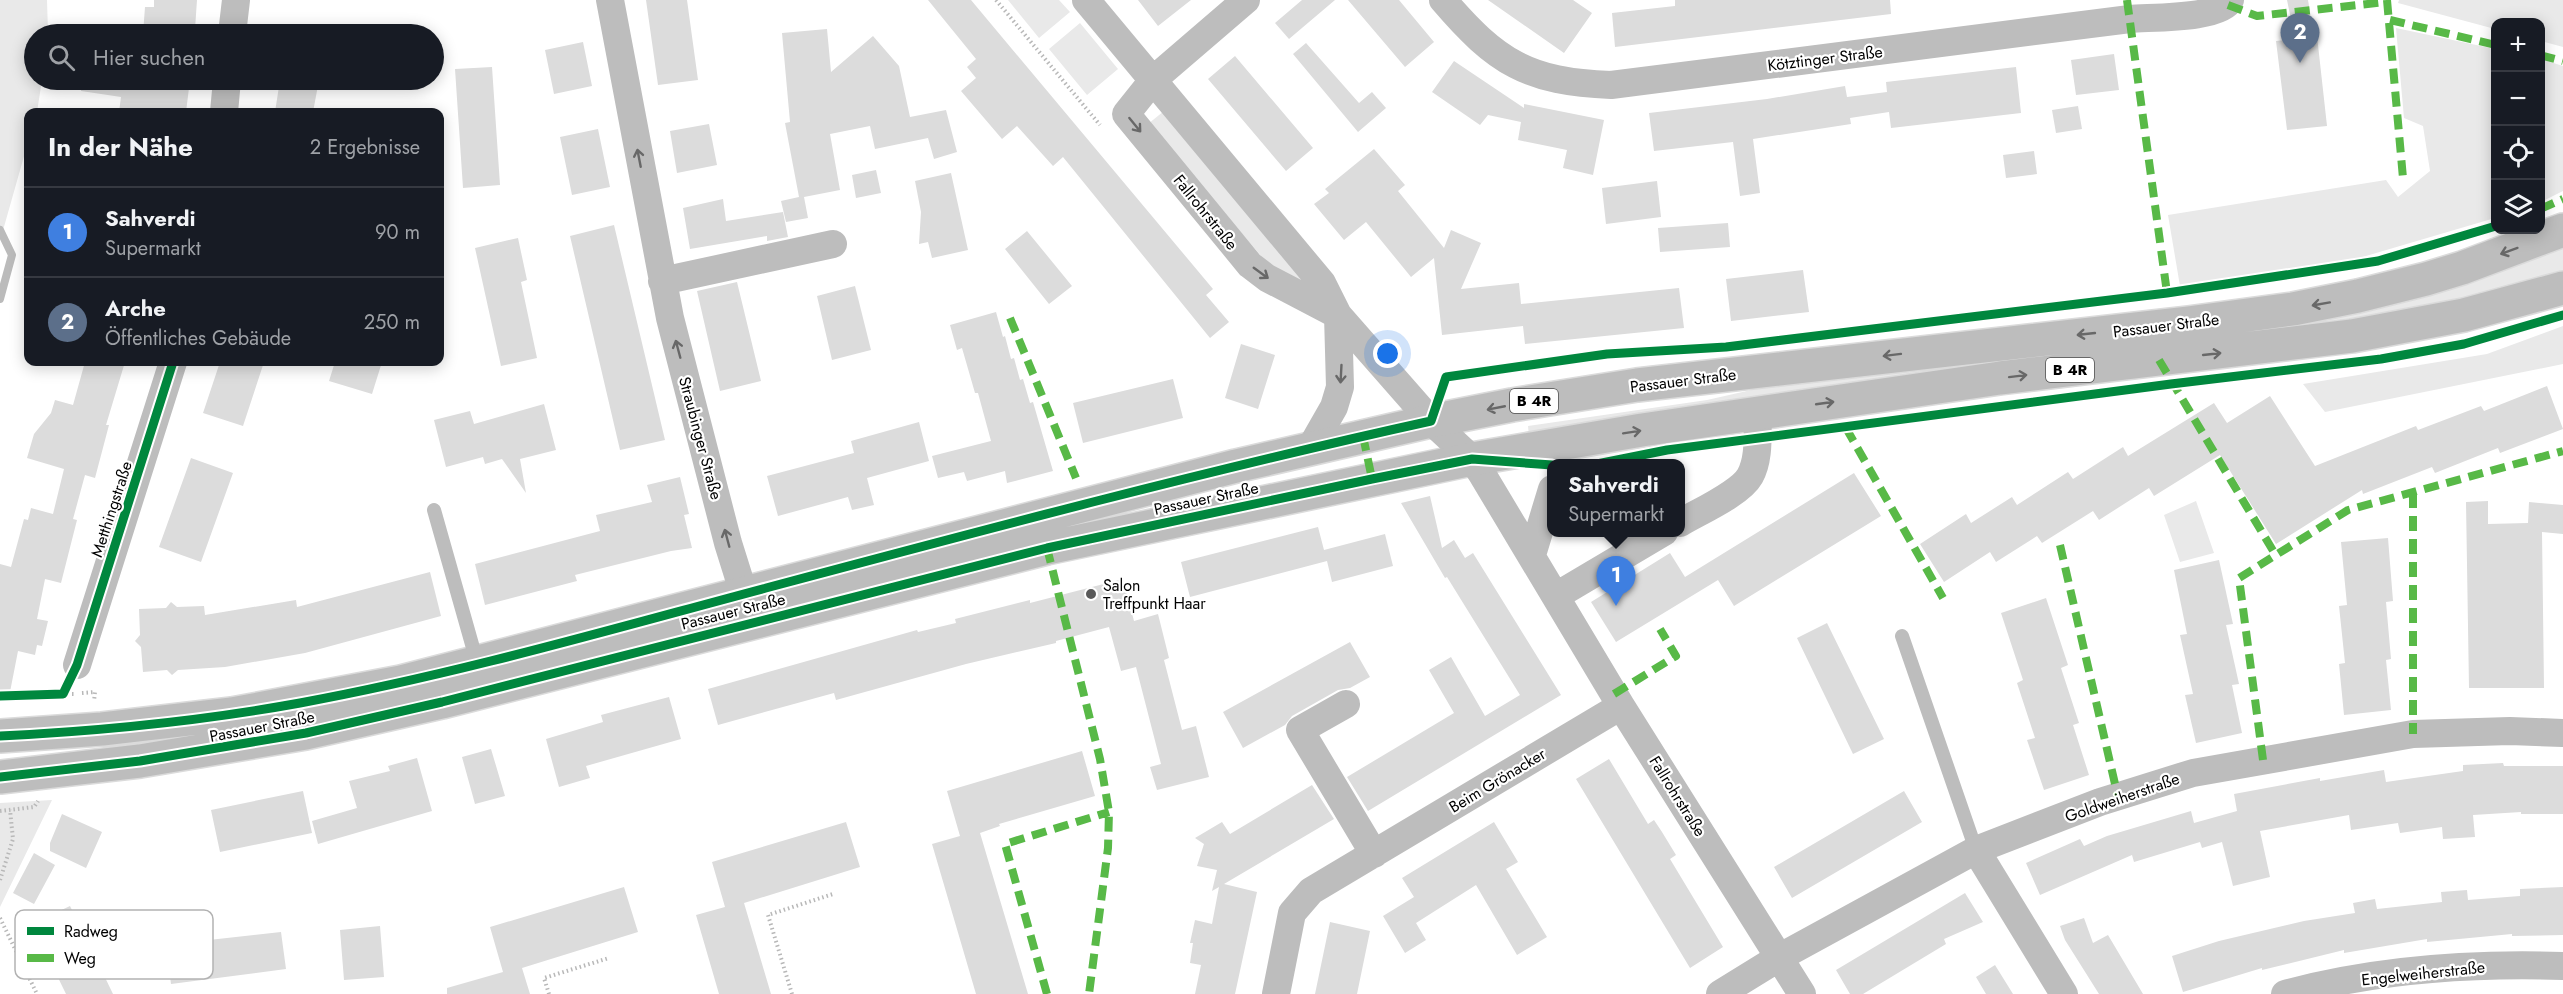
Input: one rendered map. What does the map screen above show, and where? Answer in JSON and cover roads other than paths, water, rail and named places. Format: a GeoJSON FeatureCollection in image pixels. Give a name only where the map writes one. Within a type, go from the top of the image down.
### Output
{"type":"FeatureCollection","features":[{"type":"Feature","properties":{"kind":"main road","name":"Passauer Straße"},"geometry":{"type":"LineString","coordinates":[[0,736],[102,729],[232,714],[344,694],[478,664],[1310,449],[1512,405],[1637,385],[2188,323],[2304,307],[2453,271],[2563,230]]}},
{"type":"Feature","properties":{"kind":"main road","name":"Passauer Straße"},"geometry":{"type":"LineString","coordinates":[[0,777],[151,760],[306,733],[442,702],[1047,548],[1472,459],[1569,452],[1758,412],[2000,378],[2352,336],[2464,315],[2563,288]]}},
{"type":"Feature","properties":{"kind":"street"},"geometry":{"type":"LineString","coordinates":[[233,24],[236,0]]}},
{"type":"Feature","properties":{"kind":"street","name":"Straubinger Straße"},"geometry":{"type":"LineString","coordinates":[[610,0],[662,281],[728,543],[744,594]]}},
{"type":"Feature","properties":{"kind":"street","name":"Fallrohrstraße"},"geometry":{"type":"LineString","coordinates":[[1086,0],[1322,283],[1338,315],[1431,421],[1472,459],[1621,706],[1802,994]]}},
{"type":"Feature","properties":{"kind":"street"},"geometry":{"type":"LineString","coordinates":[[1154,79],[1246,0]]}},
{"type":"Feature","properties":{"kind":"street","name":"Kötztinger Straße"},"geometry":{"type":"LineString","coordinates":[[1443,0],[1466,26],[1497,55],[1532,73],[1571,84],[1611,85],[2130,19],[2210,13],[2228,5],[2230,0]]}},
{"type":"Feature","properties":{"kind":"street","name":"Fallrohrstraße"},"geometry":{"type":"LineString","coordinates":[[1154,79],[1126,114],[1250,265],[1268,278],[1338,315]]}},
{"type":"Feature","properties":{"kind":"street"},"geometry":{"type":"LineString","coordinates":[[224,108],[226,90]]}},
{"type":"Feature","properties":{"kind":"street"},"geometry":{"type":"LineString","coordinates":[[662,281],[833,244]]}},
{"type":"Feature","properties":{"kind":"street","name":"Fallrohrstraße"},"geometry":{"type":"LineString","coordinates":[[1310,449],[1334,407],[1340,387],[1338,315]]}},
{"type":"Feature","properties":{"kind":"street","name":"Metthingstraße"},"geometry":{"type":"LineString","coordinates":[[77,665],[172,366]]}},
{"type":"Feature","properties":{"kind":"street"},"geometry":{"type":"LineString","coordinates":[[1685,520],[1729,494],[1749,478],[1756,460],[1758,412]]}},
{"type":"Feature","properties":{"kind":"street"},"geometry":{"type":"LineString","coordinates":[[1532,555],[1547,503]]}},
{"type":"Feature","properties":{"kind":"street"},"geometry":{"type":"LineString","coordinates":[[1556,596],[1656,537]]}},
{"type":"Feature","properties":{"kind":"street"},"geometry":{"type":"LineString","coordinates":[[1346,704],[1300,730],[1374,854]]}},
{"type":"Feature","properties":{"kind":"street","name":"Beim Grönacker"},"geometry":{"type":"LineString","coordinates":[[1276,994],[1292,913],[1311,891],[1621,706]]}},
{"type":"Feature","properties":{"kind":"street","name":"Goldweiherstraße"},"geometry":{"type":"LineString","coordinates":[[1720,994],[1780,957],[1976,850],[2100,802],[2193,773],[2413,734],[2510,731],[2563,733]]}},
{"type":"Feature","properties":{"kind":"street"},"geometry":{"type":"LineString","coordinates":[[1976,850],[2064,994]]}},
{"type":"Feature","properties":{"kind":"street","name":"Engelweiherstraße"},"geometry":{"type":"LineString","coordinates":[[2285,994],[2319,985],[2424,969],[2522,964],[2563,966]]}},
{"type":"Feature","properties":{"kind":"lane"},"geometry":{"type":"LineString","coordinates":[[434,510],[478,664]]}},
{"type":"Feature","properties":{"kind":"lane"},"geometry":{"type":"LineString","coordinates":[[1902,636],[1976,850]]}},
{"type":"Feature","properties":{"kind":"waterway"},"geometry":{"type":"LineString","coordinates":[[0,230],[12,255],[0,299]]}},
{"type":"Feature","properties":{"kind":"place","name":"Arche"},"geometry":{"type":"Point","coordinates":[2300,63]}},
{"type":"Feature","properties":{"kind":"place","name":"Salon Treffpunkt Haar"},"geometry":{"type":"Point","coordinates":[1091,594]}},
{"type":"Feature","properties":{"kind":"place","name":"Sahverdi"},"geometry":{"type":"Point","coordinates":[1616,606]}}]}
